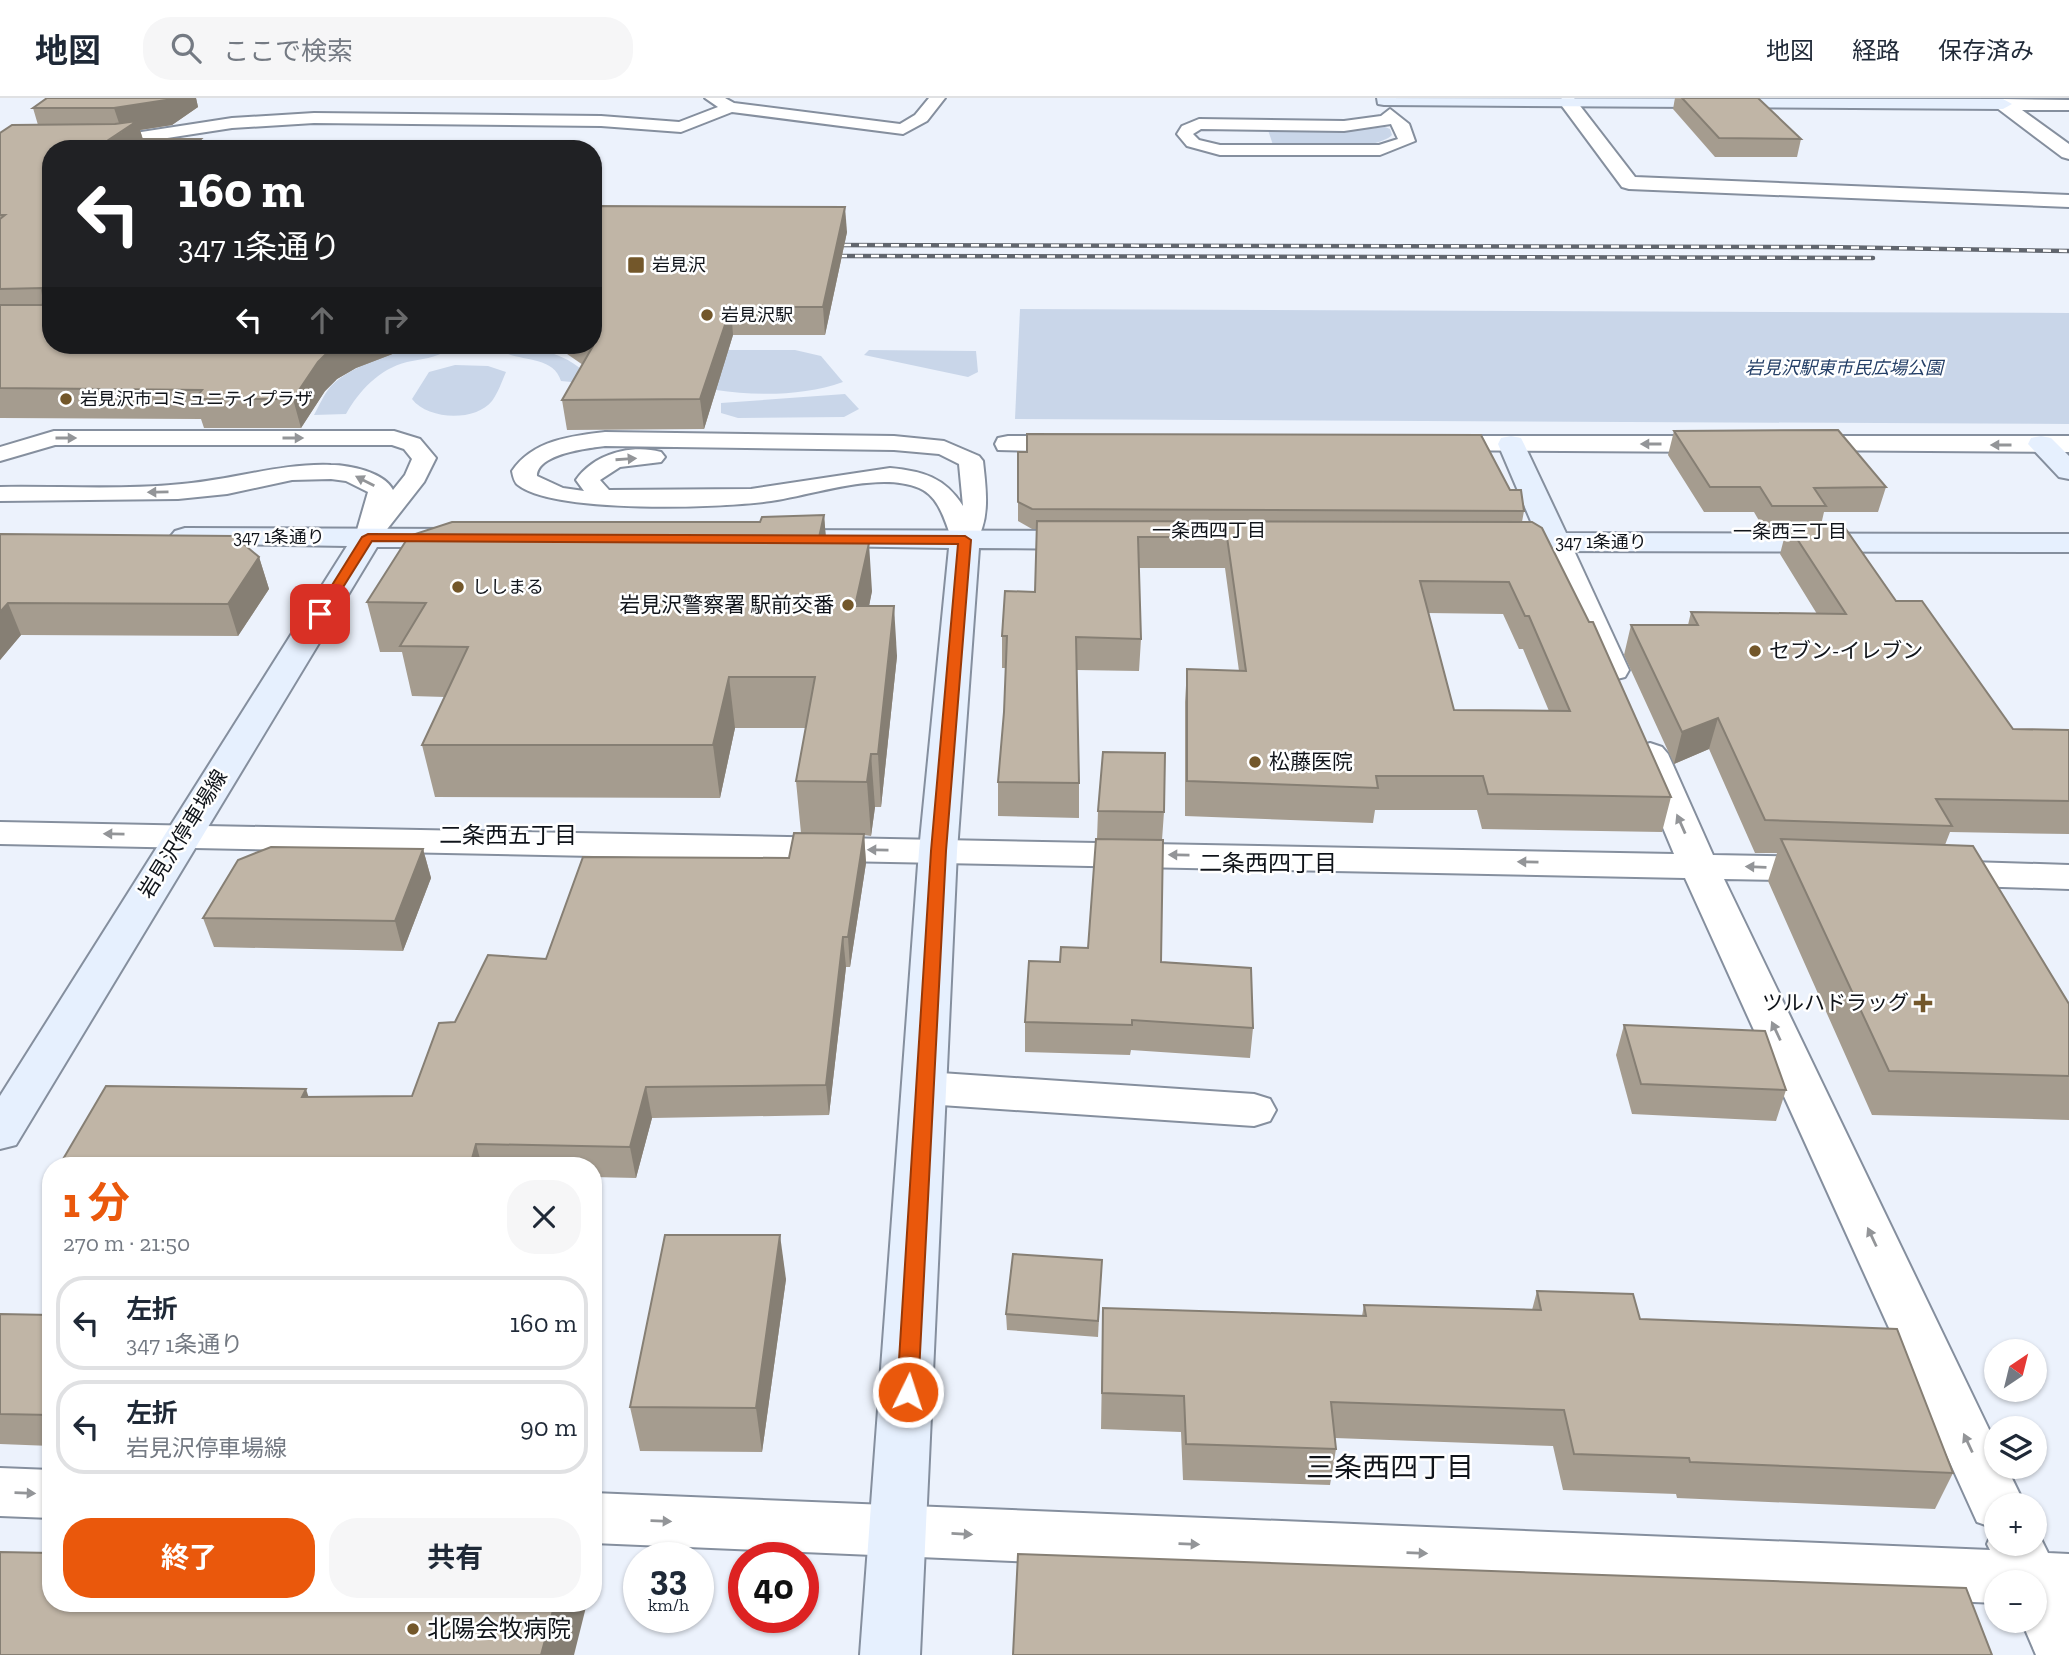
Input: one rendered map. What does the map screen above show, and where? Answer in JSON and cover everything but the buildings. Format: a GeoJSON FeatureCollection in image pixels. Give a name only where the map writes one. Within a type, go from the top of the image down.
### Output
{"type":"FeatureCollection","features":[{"type":"Feature","properties":{"kind":"street"},"geometry":{"type":"LineString","coordinates":[[1999,101],[2069,153]]}},
{"type":"Feature","properties":{"kind":"street"},"geometry":{"type":"LineString","coordinates":[[1386,104],[1999,101],[2069,105]]}},
{"type":"Feature","properties":{"kind":"street"},"geometry":{"type":"LineString","coordinates":[[1568,102],[1629,183],[2069,201]]}},
{"type":"Feature","properties":{"kind":"street"},"geometry":{"type":"LineString","coordinates":[[1008,444],[1106,444]]}},
{"type":"Feature","properties":{"kind":"street"},"geometry":{"type":"LineString","coordinates":[[1413,444],[1748,444]]}},
{"type":"Feature","properties":{"kind":"street"},"geometry":{"type":"LineString","coordinates":[[1511,444],[1698,866],[1991,1493]]}},
{"type":"Feature","properties":{"kind":"street"},"geometry":{"type":"LineString","coordinates":[[1776,444],[2069,444]]}},
{"type":"Feature","properties":{"kind":"street"},"geometry":{"type":"LineString","coordinates":[[2042,444],[2069,471]]}},
{"type":"Feature","properties":{"kind":"street","name":"347 1条通り"},"geometry":{"type":"LineString","coordinates":[[153,537],[487,538]]}},
{"type":"Feature","properties":{"kind":"street","name":"岩見沢停車場線"},"geometry":{"type":"LineString","coordinates":[[0,1133],[368,537]]}},
{"type":"Feature","properties":{"kind":"street"},"geometry":{"type":"LineString","coordinates":[[748,539],[1114,540]]}},
{"type":"Feature","properties":{"kind":"street"},"geometry":{"type":"LineString","coordinates":[[890,1655],[926,1088],[938,851],[965,540]]}},
{"type":"Feature","properties":{"kind":"street","name":"347 1条通り"},"geometry":{"type":"LineString","coordinates":[[1469,541],[2069,543]]}},
{"type":"Feature","properties":{"kind":"street"},"geometry":{"type":"LineString","coordinates":[[0,833],[1863,870]]}},
{"type":"Feature","properties":{"kind":"street"},"geometry":{"type":"LineString","coordinates":[[1904,872],[2069,877]]}},
{"type":"Feature","properties":{"kind":"street"},"geometry":{"type":"LineString","coordinates":[[926,1088],[1254,1110]]}},
{"type":"Feature","properties":{"kind":"street"},"geometry":{"type":"LineString","coordinates":[[0,1492],[42,1494]]}},
{"type":"Feature","properties":{"kind":"street"},"geometry":{"type":"LineString","coordinates":[[602,1518],[1984,1572]]}},
{"type":"Feature","properties":{"kind":"street"},"geometry":{"type":"LineString","coordinates":[[2047,1602],[2066,1655]]}},
{"type":"Feature","properties":{"kind":"lane"},"geometry":{"type":"LineString","coordinates":[[713,98],[730,107],[903,128],[921,118],[937,98]]}},
{"type":"Feature","properties":{"kind":"lane"},"geometry":{"type":"LineString","coordinates":[[1386,104],[1404,127],[1407,141],[1381,150],[1220,150],[1193,143],[1185,134],[1188,129],[1199,124],[1355,126],[1386,120],[1386,104]]}},
{"type":"Feature","properties":{"kind":"lane"},"geometry":{"type":"LineString","coordinates":[[128,140],[232,123],[314,118],[601,121],[681,127],[730,107]]}},
{"type":"Feature","properties":{"kind":"lane"},"geometry":{"type":"LineString","coordinates":[[0,454],[54,438],[394,438],[412,444],[424,458],[416,477],[368,537]]}},
{"type":"Feature","properties":{"kind":"lane"},"geometry":{"type":"LineString","coordinates":[[605,439],[894,443],[944,448],[971,461],[975,507],[965,540],[942,493],[928,483],[904,476],[849,479],[808,489],[749,496],[602,498],[557,494],[526,480],[524,471],[531,461],[548,450],[605,439]]}},
{"type":"Feature","properties":{"kind":"lane"},"geometry":{"type":"LineString","coordinates":[[602,498],[588,480],[596,468],[614,460],[831,457],[894,443]]}},
{"type":"Feature","properties":{"kind":"lane"},"geometry":{"type":"LineString","coordinates":[[0,494],[178,492],[227,488],[292,473],[351,474],[381,489],[368,537]]}},
{"type":"Feature","properties":{"kind":"green space"},"geometry":{"type":"Polygon","coordinates":[[[1267,127],[1347,131],[1385,127],[1390,129],[1392,135],[1383,141],[1353,146],[1273,145],[1267,127]]]}},
{"type":"Feature","properties":{"kind":"green space","name":"岩見沢駅東市民広場公園"},"geometry":{"type":"Polygon","coordinates":[[[1020,309],[2069,313],[2069,424],[1015,419],[1020,309]]]}},
{"type":"Feature","properties":{"kind":"green space"},"geometry":{"type":"Polygon","coordinates":[[[694,350],[795,350],[821,356],[843,382],[828,387],[780,394],[716,390],[694,350]]]}},
{"type":"Feature","properties":{"kind":"green space"},"geometry":{"type":"Polygon","coordinates":[[[869,350],[976,351],[978,372],[968,377],[864,355],[869,350]]]}},
{"type":"Feature","properties":{"kind":"green space"},"geometry":{"type":"Polygon","coordinates":[[[440,354],[397,365],[379,375],[357,397],[346,414],[314,415],[331,386],[340,378],[387,356],[440,354]]]}},
{"type":"Feature","properties":{"kind":"green space"},"geometry":{"type":"Polygon","coordinates":[[[508,354],[553,354],[574,364],[587,374],[582,383],[561,381],[552,368],[508,354]]]}},
{"type":"Feature","properties":{"kind":"green space"},"geometry":{"type":"Polygon","coordinates":[[[455,365],[488,366],[506,372],[494,398],[484,408],[452,416],[429,411],[412,399],[429,372],[455,365]]]}},
{"type":"Feature","properties":{"kind":"green space"},"geometry":{"type":"Polygon","coordinates":[[[845,394],[859,409],[844,417],[738,418],[721,413],[721,403],[845,394]]]}},
{"type":"Feature","properties":{"kind":"railway"},"geometry":{"type":"LineString","coordinates":[[827,245],[1823,247],[2069,251]]}},
{"type":"Feature","properties":{"kind":"railway"},"geometry":{"type":"LineString","coordinates":[[823,256],[1873,258]]}},
{"type":"Feature","properties":{"kind":"place","name":"岩見沢"},"geometry":{"type":"Point","coordinates":[636,265]}},
{"type":"Feature","properties":{"kind":"place","name":"岩見沢駅"},"geometry":{"type":"Point","coordinates":[707,315]}},
{"type":"Feature","properties":{"kind":"place","name":"岩見沢市コミュニティプラザ"},"geometry":{"type":"Point","coordinates":[66,399]}},
{"type":"Feature","properties":{"kind":"place","name":"ししまる"},"geometry":{"type":"Point","coordinates":[458,587]}},
{"type":"Feature","properties":{"kind":"place","name":"岩見沢警察署 駅前交番"},"geometry":{"type":"Point","coordinates":[848,605]}},
{"type":"Feature","properties":{"kind":"place","name":"セブン-イレブン"},"geometry":{"type":"Point","coordinates":[1755,651]}},
{"type":"Feature","properties":{"kind":"place","name":"松藤医院"},"geometry":{"type":"Point","coordinates":[1255,762]}},
{"type":"Feature","properties":{"kind":"place","name":"ツルハドラッグ"},"geometry":{"type":"Point","coordinates":[1923,1003]}},
{"type":"Feature","properties":{"kind":"place","name":"北陽会牧病院"},"geometry":{"type":"Point","coordinates":[413,1629]}},
{"type":"Feature","properties":{"kind":"district","name":"一条西四丁目"},"geometry":{"type":"Point","coordinates":[1209,530]}},
{"type":"Feature","properties":{"kind":"district","name":"一条西三丁目"},"geometry":{"type":"Point","coordinates":[1790,531]}},
{"type":"Feature","properties":{"kind":"district","name":"二条西五丁目"},"geometry":{"type":"Point","coordinates":[508,835]}},
{"type":"Feature","properties":{"kind":"district","name":"二条西四丁目"},"geometry":{"type":"Point","coordinates":[1268,863]}},
{"type":"Feature","properties":{"kind":"district","name":"三条西四丁目"},"geometry":{"type":"Point","coordinates":[1390,1467]}},
{"type":"Feature","properties":{"kind":"route"},"geometry":{"type":"LineString","coordinates":[[320,614],[368,537],[965,540],[938,851],[908,1392]]}}]}
